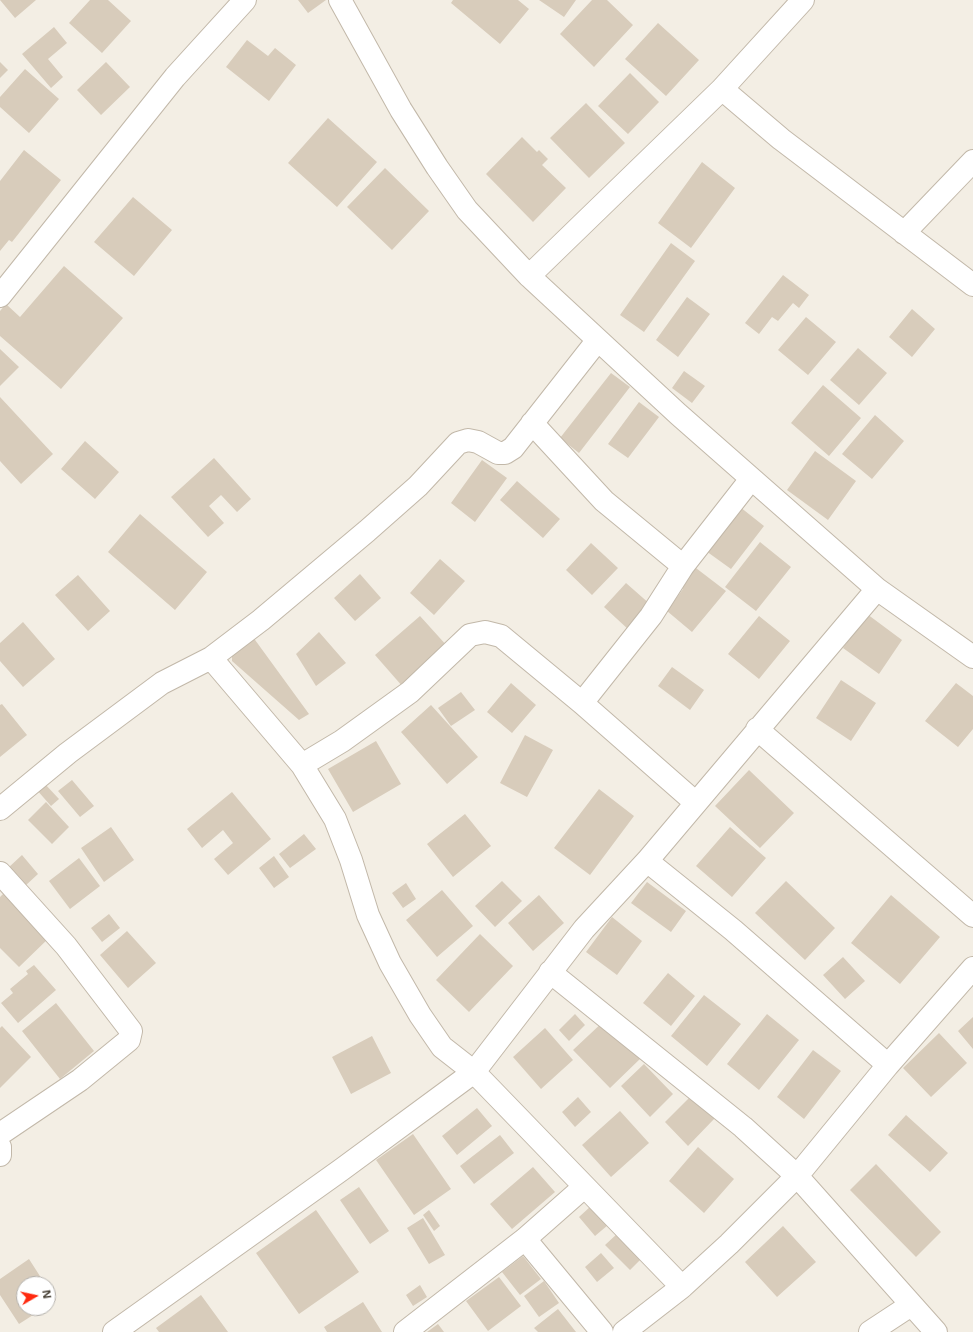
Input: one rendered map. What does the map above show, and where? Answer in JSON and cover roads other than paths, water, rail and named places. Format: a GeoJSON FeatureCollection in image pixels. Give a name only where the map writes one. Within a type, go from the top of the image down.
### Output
{"type":"FeatureCollection","features":[{"type":"Feature","properties":{"kind":"street"},"geometry":{"type":"LineString","coordinates":[[0,296],[175,77],[245,0]]}},
{"type":"Feature","properties":{"kind":"street"},"geometry":{"type":"LineString","coordinates":[[340,0],[401,110],[437,167],[467,210],[529,276],[597,341],[877,589],[973,657]]}},
{"type":"Feature","properties":{"kind":"street"},"geometry":{"type":"LineString","coordinates":[[529,276],[722,89],[803,0]]}},
{"type":"Feature","properties":{"kind":"street"},"geometry":{"type":"LineString","coordinates":[[722,89],[782,139],[973,285]]}},
{"type":"Feature","properties":{"kind":"street"},"geometry":{"type":"LineString","coordinates":[[904,233],[973,162]]}},
{"type":"Feature","properties":{"kind":"street"},"geometry":{"type":"LineString","coordinates":[[0,809],[68,753],[162,683],[210,658],[261,620],[418,486],[458,443],[468,440],[478,442],[498,453],[505,453],[513,448],[597,341]]}},
{"type":"Feature","properties":{"kind":"street"},"geometry":{"type":"LineString","coordinates":[[532,423],[604,501],[683,566]]}},
{"type":"Feature","properties":{"kind":"street"},"geometry":{"type":"LineString","coordinates":[[582,703],[651,616],[683,566],[751,479]]}},
{"type":"Feature","properties":{"kind":"street"},"geometry":{"type":"LineString","coordinates":[[116,1331],[342,1170],[474,1072],[584,929],[647,861],[757,729],[877,589]]}},
{"type":"Feature","properties":{"kind":"street"},"geometry":{"type":"LineString","coordinates":[[302,765],[342,741],[410,692],[470,635],[485,632],[501,636],[582,703],[696,803]]}},
{"type":"Feature","properties":{"kind":"street"},"geometry":{"type":"LineString","coordinates":[[210,658],[302,765],[335,819],[351,860],[368,915],[390,963],[420,1015],[442,1047],[474,1072],[682,1287]]}},
{"type":"Feature","properties":{"kind":"street"},"geometry":{"type":"LineString","coordinates":[[757,729],[973,916]]}},
{"type":"Feature","properties":{"kind":"street"},"geometry":{"type":"LineString","coordinates":[[647,861],[733,930],[888,1065]]}},
{"type":"Feature","properties":{"kind":"street"},"geometry":{"type":"LineString","coordinates":[[0,873],[66,946],[131,1031],[129,1040],[80,1080],[0,1134]]}},
{"type":"Feature","properties":{"kind":"street"},"geometry":{"type":"LineString","coordinates":[[624,1332],[682,1287],[729,1244],[797,1176],[888,1065],[973,968]]}},
{"type":"Feature","properties":{"kind":"street"},"geometry":{"type":"LineString","coordinates":[[550,972],[743,1127],[797,1176],[936,1332]]}},
{"type":"Feature","properties":{"kind":"street"},"geometry":{"type":"LineString","coordinates":[[0,1147],[0,1155]]}},
{"type":"Feature","properties":{"kind":"street"},"geometry":{"type":"LineString","coordinates":[[405,1332],[525,1239],[584,1187]]}},
{"type":"Feature","properties":{"kind":"street"},"geometry":{"type":"LineString","coordinates":[[525,1239],[602,1332]]}},
{"type":"Feature","properties":{"kind":"street"},"geometry":{"type":"LineString","coordinates":[[870,1332],[911,1305]]}}]}
